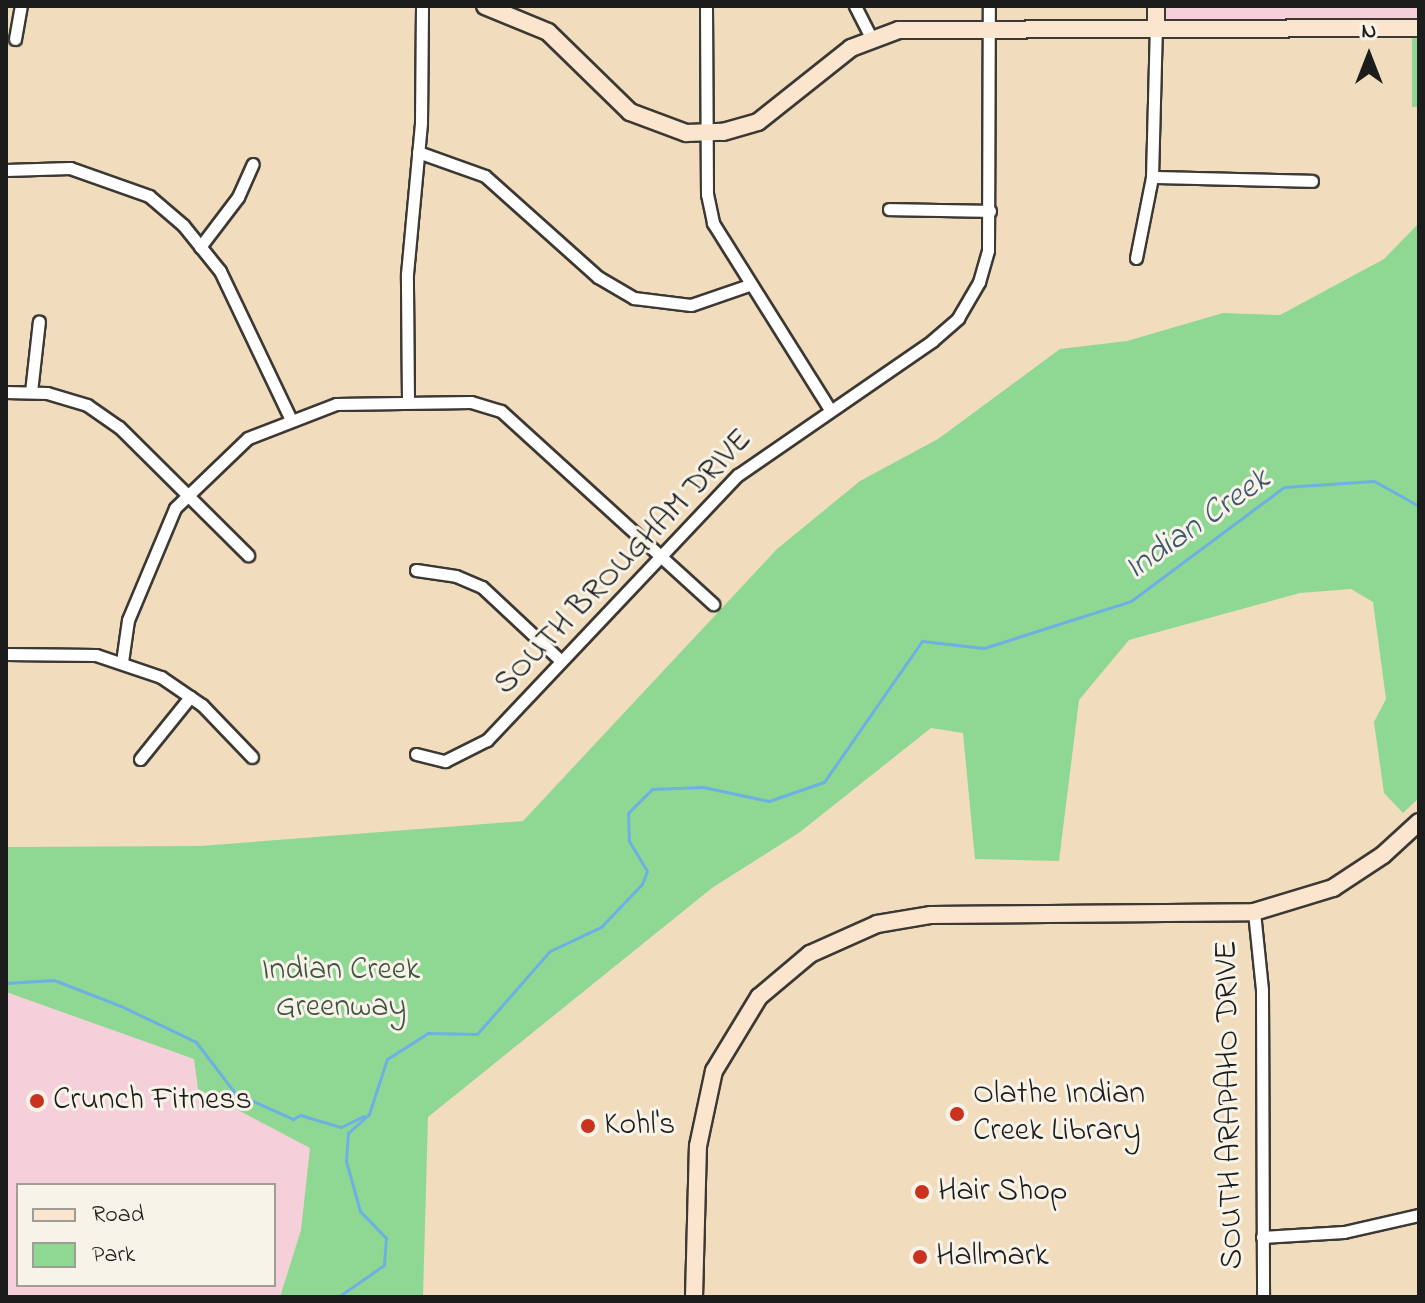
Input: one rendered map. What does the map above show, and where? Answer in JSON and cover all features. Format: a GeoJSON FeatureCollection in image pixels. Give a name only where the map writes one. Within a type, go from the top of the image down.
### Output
{"type":"FeatureCollection","features":[{"type":"Feature","properties":{"kind":"street"},"geometry":{"type":"LineString","coordinates":[[15,39],[21,6]]}},
{"type":"Feature","properties":{"kind":"street"},"geometry":{"type":"LineString","coordinates":[[408,401],[408,261],[418,152],[422,6]]}},
{"type":"Feature","properties":{"kind":"street"},"geometry":{"type":"LineString","coordinates":[[485,6],[548,32],[630,112],[662,126],[706,133],[738,130],[768,117],[835,60],[871,38],[899,30],[1419,28]]}},
{"type":"Feature","properties":{"kind":"street"},"geometry":{"type":"LineString","coordinates":[[706,6],[709,209],[749,285],[829,408]]}},
{"type":"Feature","properties":{"kind":"street"},"geometry":{"type":"LineString","coordinates":[[855,6],[871,38]]}},
{"type":"Feature","properties":{"kind":"street","name":"SOUTH BROUGHAM DRIVE"},"geometry":{"type":"LineString","coordinates":[[416,754],[445,761],[477,748],[738,475],[829,408],[932,341],[958,318],[984,266],[990,211],[989,6]]}},
{"type":"Feature","properties":{"kind":"street"},"geometry":{"type":"LineString","coordinates":[[1136,258],[1152,177],[1156,6]]}},
{"type":"Feature","properties":{"kind":"street"},"geometry":{"type":"LineString","coordinates":[[418,152],[485,176],[598,277],[634,298],[691,305],[749,285]]}},
{"type":"Feature","properties":{"kind":"street"},"geometry":{"type":"LineString","coordinates":[[200,247],[238,197],[253,164]]}},
{"type":"Feature","properties":{"kind":"street"},"geometry":{"type":"LineString","coordinates":[[6,170],[70,168],[149,196],[200,247],[252,329],[290,418]]}},
{"type":"Feature","properties":{"kind":"street"},"geometry":{"type":"LineString","coordinates":[[1152,177],[1312,181]]}},
{"type":"Feature","properties":{"kind":"street"},"geometry":{"type":"LineString","coordinates":[[889,209],[990,211]]}},
{"type":"Feature","properties":{"kind":"street"},"geometry":{"type":"LineString","coordinates":[[31,392],[39,321]]}},
{"type":"Feature","properties":{"kind":"street"},"geometry":{"type":"LineString","coordinates":[[6,392],[31,392],[87,405],[119,427],[248,555]]}},
{"type":"Feature","properties":{"kind":"street"},"geometry":{"type":"LineString","coordinates":[[122,662],[128,620],[155,546],[187,494],[248,438],[290,418],[336,404],[471,402],[501,411],[713,604]]}},
{"type":"Feature","properties":{"kind":"street"},"geometry":{"type":"LineString","coordinates":[[416,570],[456,576],[482,587],[561,661]]}},
{"type":"Feature","properties":{"kind":"street"},"geometry":{"type":"LineString","coordinates":[[6,654],[68,653],[122,662],[190,697],[252,757]]}},
{"type":"Feature","properties":{"kind":"street"},"geometry":{"type":"LineString","coordinates":[[140,759],[190,697]]}},
{"type":"Feature","properties":{"kind":"street"},"geometry":{"type":"LineString","coordinates":[[694,1297],[703,1108],[727,1044],[761,995],[810,954],[877,924],[931,915],[1254,912],[1346,881],[1419,822]]}},
{"type":"Feature","properties":{"kind":"street","name":"SOUTH ARAPAHO DRIVE"},"geometry":{"type":"LineString","coordinates":[[1254,912],[1262,990],[1263,1297]]}},
{"type":"Feature","properties":{"kind":"street"},"geometry":{"type":"LineString","coordinates":[[1262,1237],[1328,1234],[1419,1215]]}},
{"type":"Feature","properties":{"kind":"shaded area"},"geometry":{"type":"Polygon","coordinates":[[[1162,6],[1419,6],[1419,23],[1162,23],[1162,6]]]}},
{"type":"Feature","properties":{"kind":"shaded area"},"geometry":{"type":"Polygon","coordinates":[[[6,992],[194,1059],[198,1089],[310,1148],[301,1230],[280,1297],[6,1297],[6,992]]]}},
{"type":"Feature","properties":{"kind":"green space"},"geometry":{"type":"Polygon","coordinates":[[[1412,37],[1419,37],[1419,107],[1412,107],[1412,37]]]}},
{"type":"Feature","properties":{"kind":"green space","name":"Indian Creek Greenway"},"geometry":{"type":"Polygon","coordinates":[[[1419,223],[1419,798],[1403,813],[1384,793],[1374,722],[1386,699],[1373,602],[1351,589],[1300,593],[1129,640],[1079,700],[1059,861],[975,859],[963,733],[931,728],[800,832],[712,888],[428,1117],[423,1297],[280,1297],[301,1230],[310,1148],[198,1089],[194,1059],[6,992],[6,847],[200,846],[523,821],[777,549],[860,481],[938,439],[1060,349],[1127,341],[1223,313],[1280,315],[1384,259],[1419,223]]]}},
{"type":"Feature","properties":{"kind":"waterway","name":"Indian Creek"},"geometry":{"type":"LineString","coordinates":[[338,1297],[384,1265],[386,1238],[360,1211],[346,1161],[348,1133],[369,1114],[387,1059],[428,1033],[477,1034],[550,951],[601,927],[642,884],[647,871],[629,841],[628,813],[652,789],[703,787],[769,801],[824,782],[922,641],[984,648],[1131,601],[1284,487],[1374,481],[1419,506]]}},
{"type":"Feature","properties":{"kind":"waterway"},"geometry":{"type":"LineString","coordinates":[[6,983],[54,980],[121,1006],[196,1042],[235,1093],[293,1119],[300,1115],[341,1127],[364,1116]]}},
{"type":"Feature","properties":{"kind":"place","name":"Crunch Fitness"},"geometry":{"type":"Point","coordinates":[37,1101]}},
{"type":"Feature","properties":{"kind":"place","name":"Olathe Indian Creek Library"},"geometry":{"type":"Point","coordinates":[957,1114]}},
{"type":"Feature","properties":{"kind":"place","name":"Kohl's"},"geometry":{"type":"Point","coordinates":[588,1126]}},
{"type":"Feature","properties":{"kind":"place","name":"Hair Shop"},"geometry":{"type":"Point","coordinates":[922,1192]}},
{"type":"Feature","properties":{"kind":"place","name":"Hallmark"},"geometry":{"type":"Point","coordinates":[920,1257]}}]}
